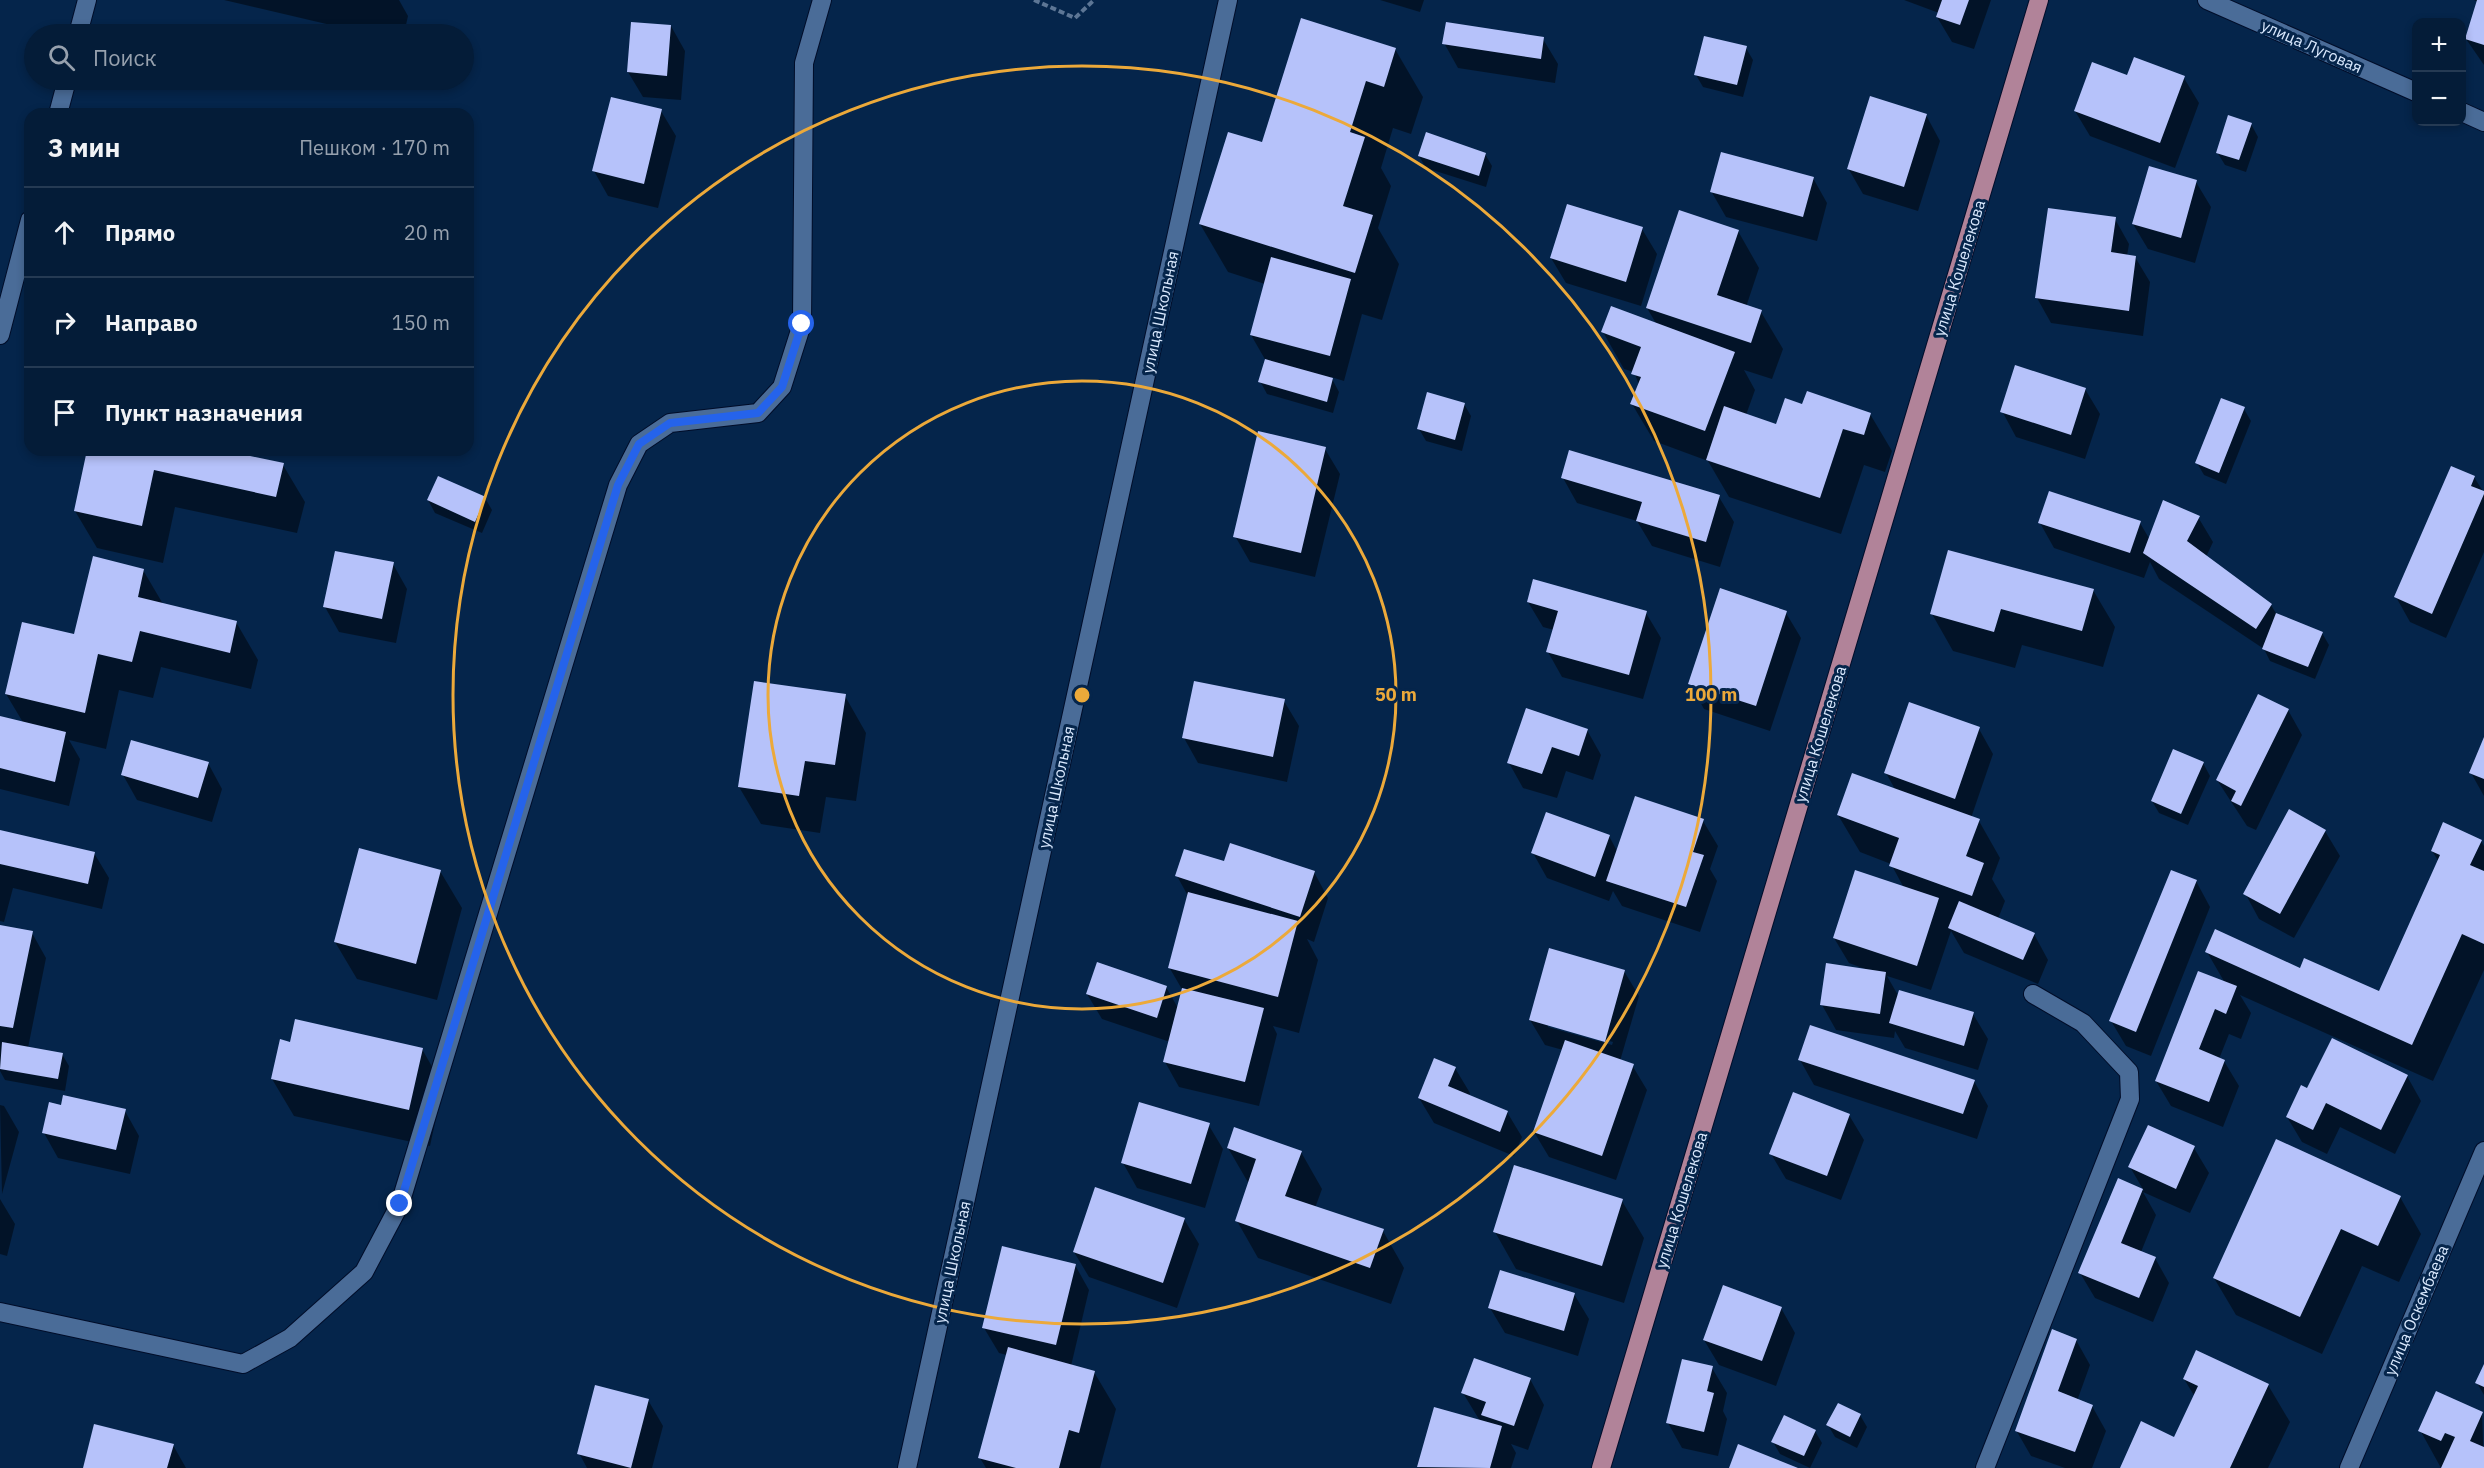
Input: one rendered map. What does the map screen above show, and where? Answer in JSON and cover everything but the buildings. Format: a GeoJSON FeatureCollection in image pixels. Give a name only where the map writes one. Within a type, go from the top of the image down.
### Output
{"type":"FeatureCollection","features":[{"type":"Feature","properties":{"kind":"main road","name":"улица Кошелекова"},"geometry":{"type":"LineString","coordinates":[[1601,1468],[2040,0]]}},
{"type":"Feature","properties":{"kind":"street"},"geometry":{"type":"LineString","coordinates":[[81,24],[87,0]]}},
{"type":"Feature","properties":{"kind":"street"},"geometry":{"type":"LineString","coordinates":[[0,1312],[243,1364],[290,1338],[364,1272],[400,1204],[618,485],[639,444],[670,423],[758,413],[782,387],[802,324],[804,63],[822,0]]}},
{"type":"Feature","properties":{"kind":"street","name":"улица Школьная"},"geometry":{"type":"LineString","coordinates":[[907,1468],[1228,0]]}},
{"type":"Feature","properties":{"kind":"street","name":"улица Луговая"},"geometry":{"type":"LineString","coordinates":[[2207,0],[2412,90]]}},
{"type":"Feature","properties":{"kind":"street"},"geometry":{"type":"LineString","coordinates":[[60,108],[64,90]]}},
{"type":"Feature","properties":{"kind":"street"},"geometry":{"type":"LineString","coordinates":[[2466,114],[2484,122]]}},
{"type":"Feature","properties":{"kind":"street"},"geometry":{"type":"LineString","coordinates":[[0,335],[24,243]]}},
{"type":"Feature","properties":{"kind":"street"},"geometry":{"type":"LineString","coordinates":[[1984,1468],[2130,1099],[2129,1072],[2084,1023],[2033,994]]}},
{"type":"Feature","properties":{"kind":"street","name":"улица Оскембаева"},"geometry":{"type":"LineString","coordinates":[[2349,1468],[2484,1151]]}},
{"type":"Feature","properties":{"kind":"path"},"geometry":{"type":"LineString","coordinates":[[1034,0],[1075,18],[1094,0]]}},
{"type":"Feature","properties":{"kind":"route"},"geometry":{"type":"LineString","coordinates":[[400,1204],[618,485],[639,444],[670,423],[758,413],[782,387],[802,324]]}}]}
